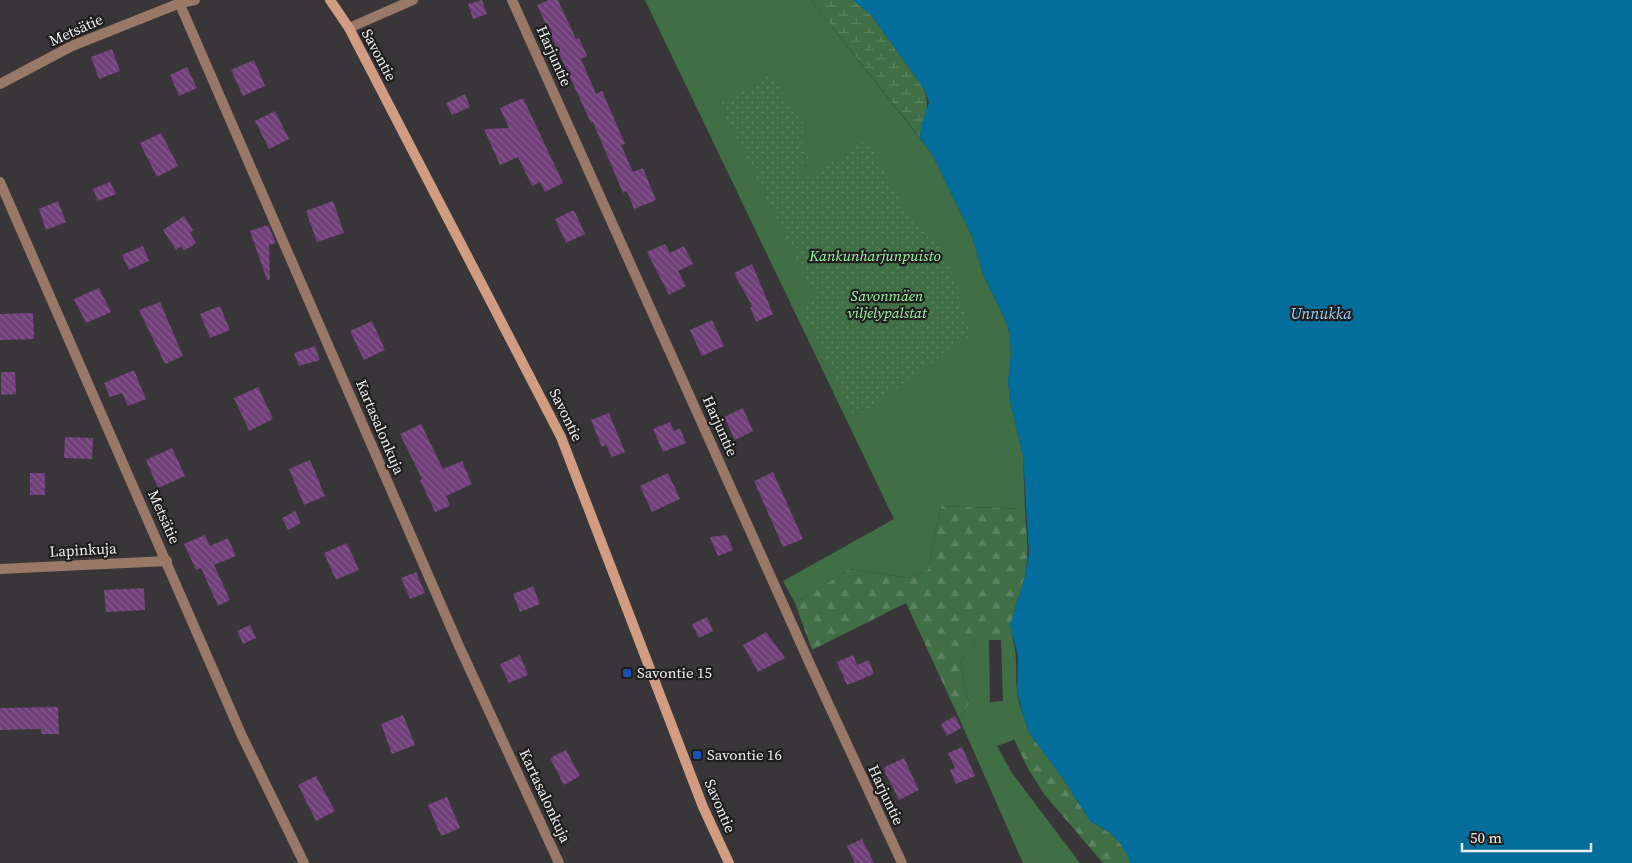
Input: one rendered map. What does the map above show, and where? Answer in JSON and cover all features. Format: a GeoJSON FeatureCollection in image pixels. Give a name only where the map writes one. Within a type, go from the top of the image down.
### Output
{"type":"FeatureCollection","features":[{"type":"Feature","properties":{"kind":"street","name":"Metsätie"},"geometry":{"type":"LineString","coordinates":[[0,84],[72,46],[179,1],[195,0]]}},
{"type":"Feature","properties":{"kind":"street","name":"Savontie"},"geometry":{"type":"LineString","coordinates":[[330,0],[349,28],[561,437],[703,807],[729,863]]}},
{"type":"Feature","properties":{"kind":"street"},"geometry":{"type":"LineString","coordinates":[[349,28],[413,0]]}},
{"type":"Feature","properties":{"kind":"street","name":"Harjuntie"},"geometry":{"type":"LineString","coordinates":[[512,0],[809,662],[902,863]]}},
{"type":"Feature","properties":{"kind":"street","name":"Kartasalonkuja"},"geometry":{"type":"LineString","coordinates":[[179,1],[459,646],[559,863]]}},
{"type":"Feature","properties":{"kind":"street","name":"Metsätie"},"geometry":{"type":"LineString","coordinates":[[0,182],[242,736],[304,863]]}},
{"type":"Feature","properties":{"kind":"street","name":"Lapinkuja"},"geometry":{"type":"LineString","coordinates":[[0,569],[167,561]]}},
{"type":"Feature","properties":{"kind":"green space","name":"Kankunharjunpuisto"},"geometry":{"type":"Polygon","coordinates":[[[645,0],[811,0],[932,154],[972,236],[983,274],[1007,324],[1011,355],[1008,381],[1010,401],[1023,456],[1025,509],[941,506],[928,570],[911,578],[849,569],[795,603],[783,581],[894,519],[645,0]]]}},
{"type":"Feature","properties":{"kind":"green space"},"geometry":{"type":"Polygon","coordinates":[[[811,0],[853,0],[872,16],[924,89],[927,109],[920,138],[811,0]]]}},
{"type":"Feature","properties":{"kind":"green space","name":"Savonmäen viljelypalstat"},"geometry":{"type":"Polygon","coordinates":[[[770,75],[806,127],[800,138],[811,157],[794,169],[803,180],[867,140],[913,223],[939,244],[956,281],[970,336],[855,418],[801,308],[815,296],[720,104],[770,75]]]}},
{"type":"Feature","properties":{"kind":"green space"},"geometry":{"type":"Polygon","coordinates":[[[941,506],[1025,509],[1027,558],[1025,575],[1012,623],[1013,640],[979,640],[960,661],[969,704],[959,718],[906,603],[812,650],[795,603],[849,569],[911,578],[928,570],[941,506]]]}},
{"type":"Feature","properties":{"kind":"green space"},"geometry":{"type":"Polygon","coordinates":[[[979,640],[989,640],[990,702],[1003,701],[1001,640],[1013,640],[1018,697],[1030,734],[997,746],[1012,773],[1080,863],[1023,863],[959,718],[969,704],[960,661],[979,640]]]}},
{"type":"Feature","properties":{"kind":"green space"},"geometry":{"type":"Polygon","coordinates":[[[1030,734],[1064,780],[1090,821],[1110,833],[1120,843],[1129,856],[1130,863],[1103,863],[1044,794],[1027,767],[1014,739],[1030,734]]]}},
{"type":"Feature","properties":{"kind":"water","name":"Unnukka"},"geometry":{"type":"Polygon","coordinates":[[[853,0],[1632,0],[1632,863],[1130,863],[1120,843],[1110,833],[1090,821],[1064,780],[1030,734],[1017,691],[1018,656],[1010,625],[1025,576],[1029,553],[1023,456],[1010,401],[1008,381],[1011,355],[1007,324],[983,274],[972,236],[932,154],[920,138],[921,126],[929,102],[924,89],[872,16],[853,0]]]}},
{"type":"Feature","properties":{"kind":"building"},"geometry":{"type":"Polygon","coordinates":[[[482,0],[487,14],[473,19],[468,4],[482,0]]]}},
{"type":"Feature","properties":{"kind":"building"},"geometry":{"type":"Polygon","coordinates":[[[549,0],[558,0],[576,39],[579,38],[587,56],[581,59],[596,94],[602,91],[625,144],[621,145],[633,172],[643,168],[656,200],[634,209],[627,191],[623,193],[593,122],[591,123],[537,5],[549,0]]]}},
{"type":"Feature","properties":{"kind":"building"},"geometry":{"type":"Polygon","coordinates":[[[112,49],[120,71],[99,79],[91,57],[112,49]]]}},
{"type":"Feature","properties":{"kind":"building"},"geometry":{"type":"Polygon","coordinates":[[[254,60],[265,86],[243,96],[231,70],[254,60]]]}},
{"type":"Feature","properties":{"kind":"building"},"geometry":{"type":"Polygon","coordinates":[[[187,67],[197,88],[179,96],[170,75],[187,67]]]}},
{"type":"Feature","properties":{"kind":"building"},"geometry":{"type":"Polygon","coordinates":[[[465,94],[470,107],[452,115],[446,103],[465,94]]]}},
{"type":"Feature","properties":{"kind":"building"},"geometry":{"type":"Polygon","coordinates":[[[523,98],[563,183],[545,192],[540,182],[532,186],[518,157],[500,165],[484,129],[509,128],[500,108],[523,98]]]}},
{"type":"Feature","properties":{"kind":"building"},"geometry":{"type":"Polygon","coordinates":[[[275,111],[289,139],[269,149],[255,121],[275,111]]]}},
{"type":"Feature","properties":{"kind":"building"},"geometry":{"type":"Polygon","coordinates":[[[161,133],[178,166],[157,177],[140,143],[161,133]]]}},
{"type":"Feature","properties":{"kind":"building"},"geometry":{"type":"Polygon","coordinates":[[[110,182],[116,194],[98,201],[93,189],[110,182]]]}},
{"type":"Feature","properties":{"kind":"building"},"geometry":{"type":"Polygon","coordinates":[[[58,201],[66,222],[46,230],[39,209],[58,201]]]}},
{"type":"Feature","properties":{"kind":"building"},"geometry":{"type":"Polygon","coordinates":[[[333,201],[344,233],[317,242],[306,211],[333,201]]]}},
{"type":"Feature","properties":{"kind":"building"},"geometry":{"type":"Polygon","coordinates":[[[574,210],[585,234],[566,243],[555,219],[574,210]]]}},
{"type":"Feature","properties":{"kind":"building"},"geometry":{"type":"Polygon","coordinates":[[[184,216],[193,230],[190,233],[196,243],[184,251],[181,246],[176,250],[163,230],[184,216]]]}},
{"type":"Feature","properties":{"kind":"building"},"geometry":{"type":"Polygon","coordinates":[[[268,225],[276,243],[269,245],[270,280],[267,280],[250,231],[268,225]]]}},
{"type":"Feature","properties":{"kind":"building"},"geometry":{"type":"Polygon","coordinates":[[[665,244],[670,253],[684,246],[693,264],[678,271],[686,286],[669,295],[647,252],[665,244]]]}},
{"type":"Feature","properties":{"kind":"building"},"geometry":{"type":"Polygon","coordinates":[[[143,246],[149,261],[129,270],[122,255],[143,246]]]}},
{"type":"Feature","properties":{"kind":"building"},"geometry":{"type":"Polygon","coordinates":[[[752,264],[773,314],[756,322],[750,307],[752,306],[734,273],[752,264]]]}},
{"type":"Feature","properties":{"kind":"building"},"geometry":{"type":"Polygon","coordinates":[[[99,288],[111,312],[86,323],[74,299],[99,288]]]}},
{"type":"Feature","properties":{"kind":"building"},"geometry":{"type":"Polygon","coordinates":[[[160,302],[183,356],[165,364],[139,310],[160,302]]]}},
{"type":"Feature","properties":{"kind":"building"},"geometry":{"type":"Polygon","coordinates":[[[220,306],[230,330],[210,338],[200,314],[220,306]]]}},
{"type":"Feature","properties":{"kind":"building"},"geometry":{"type":"Polygon","coordinates":[[[33,313],[34,339],[0,340],[0,314],[33,313]]]}},
{"type":"Feature","properties":{"kind":"building"},"geometry":{"type":"Polygon","coordinates":[[[712,320],[724,346],[702,356],[690,330],[712,320]]]}},
{"type":"Feature","properties":{"kind":"building"},"geometry":{"type":"Polygon","coordinates":[[[372,321],[385,350],[364,360],[350,331],[372,321]]]}},
{"type":"Feature","properties":{"kind":"building"},"geometry":{"type":"Polygon","coordinates":[[[315,346],[320,360],[299,366],[294,353],[315,346]]]}},
{"type":"Feature","properties":{"kind":"building"},"geometry":{"type":"Polygon","coordinates":[[[134,370],[146,399],[128,406],[122,393],[110,397],[104,383],[134,370]]]}},
{"type":"Feature","properties":{"kind":"building"},"geometry":{"type":"Polygon","coordinates":[[[1,372],[15,372],[16,394],[1,395],[1,372]]]}},
{"type":"Feature","properties":{"kind":"building"},"geometry":{"type":"Polygon","coordinates":[[[258,387],[273,419],[249,431],[234,398],[258,387]]]}},
{"type":"Feature","properties":{"kind":"building"},"geometry":{"type":"Polygon","coordinates":[[[743,408],[753,431],[735,440],[724,417],[743,408]]]}},
{"type":"Feature","properties":{"kind":"building"},"geometry":{"type":"Polygon","coordinates":[[[609,413],[625,452],[612,457],[606,445],[602,447],[591,420],[609,413]]]}},
{"type":"Feature","properties":{"kind":"building"},"geometry":{"type":"Polygon","coordinates":[[[670,422],[674,431],[680,428],[686,443],[663,452],[653,429],[670,422]]]}},
{"type":"Feature","properties":{"kind":"building"},"geometry":{"type":"Polygon","coordinates":[[[421,424],[443,469],[462,461],[472,484],[446,496],[450,506],[435,512],[420,480],[422,479],[400,434],[421,424]]]}},
{"type":"Feature","properties":{"kind":"building"},"geometry":{"type":"Polygon","coordinates":[[[65,437],[93,438],[92,459],[64,458],[65,437]]]}},
{"type":"Feature","properties":{"kind":"building"},"geometry":{"type":"Polygon","coordinates":[[[172,448],[185,476],[158,488],[146,460],[172,448]]]}},
{"type":"Feature","properties":{"kind":"building"},"geometry":{"type":"Polygon","coordinates":[[[310,460],[325,496],[304,505],[289,469],[310,460]]]}},
{"type":"Feature","properties":{"kind":"building"},"geometry":{"type":"Polygon","coordinates":[[[773,472],[803,539],[783,547],[754,481],[773,472]]]}},
{"type":"Feature","properties":{"kind":"building"},"geometry":{"type":"Polygon","coordinates":[[[30,473],[45,473],[45,495],[30,495],[30,473]]]}},
{"type":"Feature","properties":{"kind":"building"},"geometry":{"type":"Polygon","coordinates":[[[668,473],[680,499],[652,512],[640,486],[668,473]]]}},
{"type":"Feature","properties":{"kind":"building"},"geometry":{"type":"Polygon","coordinates":[[[295,511],[301,523],[288,530],[282,518],[295,511]]]}},
{"type":"Feature","properties":{"kind":"building"},"geometry":{"type":"Polygon","coordinates":[[[205,535],[210,546],[228,538],[236,556],[214,565],[230,600],[218,606],[201,568],[196,570],[184,544],[205,535]]]}},
{"type":"Feature","properties":{"kind":"building"},"geometry":{"type":"Polygon","coordinates":[[[727,535],[733,550],[718,556],[710,537],[727,535]]]}},
{"type":"Feature","properties":{"kind":"building"},"geometry":{"type":"Polygon","coordinates":[[[347,543],[359,570],[336,580],[324,553],[347,543]]]}},
{"type":"Feature","properties":{"kind":"building"},"geometry":{"type":"Polygon","coordinates":[[[416,572],[425,593],[410,599],[401,578],[416,572]]]}},
{"type":"Feature","properties":{"kind":"building"},"geometry":{"type":"Polygon","coordinates":[[[533,586],[540,604],[520,612],[513,594],[533,586]]]}},
{"type":"Feature","properties":{"kind":"building"},"geometry":{"type":"Polygon","coordinates":[[[144,588],[145,610],[106,612],[104,590],[144,588]]]}},
{"type":"Feature","properties":{"kind":"building"},"geometry":{"type":"Polygon","coordinates":[[[707,617],[713,631],[699,638],[692,624],[707,617]]]}},
{"type":"Feature","properties":{"kind":"building"},"geometry":{"type":"Polygon","coordinates":[[[250,625],[256,638],[243,644],[237,631],[250,625]]]}},
{"type":"Feature","properties":{"kind":"building"},"geometry":{"type":"Polygon","coordinates":[[[766,632],[785,658],[758,672],[743,645],[766,632]]]}},
{"type":"Feature","properties":{"kind":"building"},"geometry":{"type":"Polygon","coordinates":[[[520,655],[528,675],[509,683],[500,664],[520,655]]]}},
{"type":"Feature","properties":{"kind":"building"},"geometry":{"type":"Polygon","coordinates":[[[853,655],[857,665],[869,660],[874,674],[847,685],[837,662],[853,655]]]}},
{"type":"Feature","properties":{"kind":"building"},"geometry":{"type":"Polygon","coordinates":[[[58,707],[59,734],[42,734],[41,729],[0,730],[0,708],[58,707]]]}},
{"type":"Feature","properties":{"kind":"building"},"geometry":{"type":"Polygon","coordinates":[[[403,715],[415,745],[392,754],[381,724],[403,715]]]}},
{"type":"Feature","properties":{"kind":"building"},"geometry":{"type":"Polygon","coordinates":[[[955,716],[961,728],[947,736],[941,724],[955,716]]]}},
{"type":"Feature","properties":{"kind":"building"},"geometry":{"type":"Polygon","coordinates":[[[962,747],[975,776],[956,784],[950,770],[955,768],[948,753],[962,747]]]}},
{"type":"Feature","properties":{"kind":"building"},"geometry":{"type":"Polygon","coordinates":[[[566,750],[580,776],[564,785],[550,758],[566,750]]]}},
{"type":"Feature","properties":{"kind":"building"},"geometry":{"type":"Polygon","coordinates":[[[904,758],[919,790],[899,800],[883,768],[904,758]]]}},
{"type":"Feature","properties":{"kind":"building"},"geometry":{"type":"Polygon","coordinates":[[[316,776],[335,811],[316,821],[298,785],[316,776]]]}},
{"type":"Feature","properties":{"kind":"building"},"geometry":{"type":"Polygon","coordinates":[[[447,797],[460,828],[441,836],[428,805],[447,797]]]}},
{"type":"Feature","properties":{"kind":"building"},"geometry":{"type":"Polygon","coordinates":[[[862,839],[874,863],[855,863],[847,846],[862,839]]]}},
{"type":"Feature","properties":{"kind":"place","name":"Savontie 15"},"geometry":{"type":"Point","coordinates":[627,673]}},
{"type":"Feature","properties":{"kind":"place","name":"Savontie 16"},"geometry":{"type":"Point","coordinates":[697,755]}}]}
